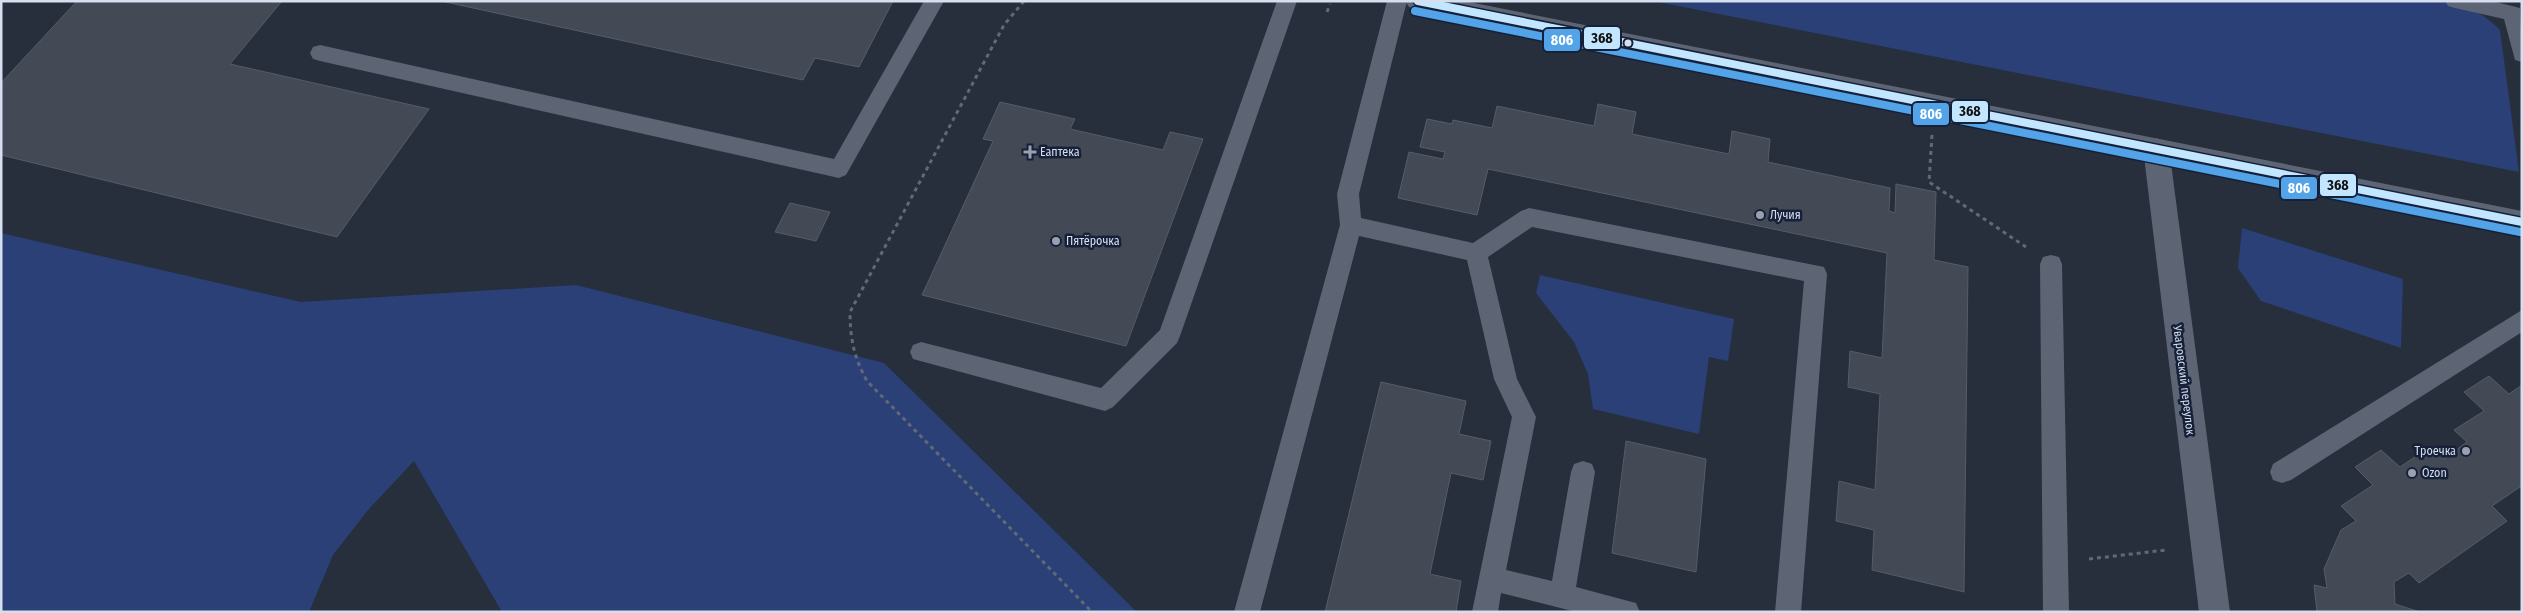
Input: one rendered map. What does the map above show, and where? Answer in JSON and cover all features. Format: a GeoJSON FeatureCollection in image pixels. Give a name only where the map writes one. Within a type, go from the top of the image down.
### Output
{"type":"FeatureCollection","features":[{"type":"Feature","properties":{"kind":"street"},"geometry":{"type":"LineString","coordinates":[[1417,1],[2522,222]]}},
{"type":"Feature","properties":{"kind":"street","name":"Уваровский переулок"},"geometry":{"type":"LineString","coordinates":[[2156,148],[2215,612]]}},
{"type":"Feature","properties":{"kind":"lane"},"geometry":{"type":"LineString","coordinates":[[320,53],[840,169],[934,1]]}},
{"type":"Feature","properties":{"kind":"lane"},"geometry":{"type":"LineString","coordinates":[[921,352],[1105,400],[1169,336],[1287,1]]}},
{"type":"Feature","properties":{"kind":"lane"},"geometry":{"type":"LineString","coordinates":[[1248,612],[1351,225],[1348,194],[1397,1]]}},
{"type":"Feature","properties":{"kind":"lane"},"geometry":{"type":"LineString","coordinates":[[2455,1],[2512,7],[2522,54]]}},
{"type":"Feature","properties":{"kind":"lane"},"geometry":{"type":"LineString","coordinates":[[1351,225],[1476,253],[1529,217],[1816,274],[1788,612]]}},
{"type":"Feature","properties":{"kind":"lane"},"geometry":{"type":"LineString","coordinates":[[1476,253],[1506,379],[1524,417],[1485,612]]}},
{"type":"Feature","properties":{"kind":"lane"},"geometry":{"type":"LineString","coordinates":[[2051,264],[2056,612]]}},
{"type":"Feature","properties":{"kind":"lane"},"geometry":{"type":"LineString","coordinates":[[2282,472],[2522,320]]}},
{"type":"Feature","properties":{"kind":"lane"},"geometry":{"type":"LineString","coordinates":[[1562,596],[1583,472]]}},
{"type":"Feature","properties":{"kind":"lane"},"geometry":{"type":"LineString","coordinates":[[1492,579],[1627,612]]}},
{"type":"Feature","properties":{"kind":"path"},"geometry":{"type":"LineString","coordinates":[[1024,1],[1004,25],[850,312],[850,339],[855,361],[867,382],[1092,612]]}},
{"type":"Feature","properties":{"kind":"path"},"geometry":{"type":"LineString","coordinates":[[1327,12],[1330,4]]}},
{"type":"Feature","properties":{"kind":"path"},"geometry":{"type":"LineString","coordinates":[[1932,135],[1930,182],[2051,264]]}},
{"type":"Feature","properties":{"kind":"path"},"geometry":{"type":"LineString","coordinates":[[2056,563],[2166,550]]}},
{"type":"Feature","properties":{"kind":"shaded area"},"geometry":{"type":"Polygon","coordinates":[[[1653,1],[2437,1],[2472,10],[2485,17],[2500,30],[2519,172],[1653,1]]]}},
{"type":"Feature","properties":{"kind":"shaded area"},"geometry":{"type":"Polygon","coordinates":[[[2242,228],[2403,279],[2401,348],[2261,301],[2238,268],[2242,228]]]}},
{"type":"Feature","properties":{"kind":"shaded area"},"geometry":{"type":"Polygon","coordinates":[[[1,233],[301,302],[576,285],[884,363],[1137,612],[502,612],[414,461],[368,510],[333,555],[309,612],[1,612],[1,233]]]}},
{"type":"Feature","properties":{"kind":"shaded area"},"geometry":{"type":"Polygon","coordinates":[[[1540,275],[1734,319],[1728,361],[1709,357],[1699,434],[1593,409],[1588,374],[1574,342],[1536,293],[1540,275]]]}},
{"type":"Feature","properties":{"kind":"building"},"geometry":{"type":"Polygon","coordinates":[[[77,1],[282,1],[230,64],[429,109],[337,237],[1,155],[1,83],[77,1]]]}},
{"type":"Feature","properties":{"kind":"building"},"geometry":{"type":"Polygon","coordinates":[[[441,1],[893,1],[859,67],[815,58],[803,80],[441,1]]]}},
{"type":"Feature","properties":{"kind":"building","name":"Пятёрочка"},"geometry":{"type":"Polygon","coordinates":[[[1000,102],[1075,119],[1070,129],[1163,150],[1170,132],[1203,139],[1126,346],[922,295],[993,141],[983,139],[1000,102]]]}},
{"type":"Feature","properties":{"kind":"building"},"geometry":{"type":"Polygon","coordinates":[[[1598,104],[1636,112],[1632,134],[1729,154],[1732,131],[1770,139],[1768,162],[1890,188],[1889,211],[1895,213],[1896,184],[1936,192],[1934,260],[1968,267],[1964,592],[1872,570],[1874,530],[1836,521],[1839,481],[1875,490],[1880,394],[1848,387],[1850,351],[1882,358],[1887,253],[1488,169],[1477,215],[1398,198],[1409,152],[1443,159],[1445,152],[1420,147],[1427,119],[1452,124],[1453,120],[1492,128],[1497,106],[1594,126],[1598,104]]]}},
{"type":"Feature","properties":{"kind":"building"},"geometry":{"type":"Polygon","coordinates":[[[790,203],[830,212],[816,241],[775,232],[790,203]]]}},
{"type":"Feature","properties":{"kind":"building"},"geometry":{"type":"Polygon","coordinates":[[[2489,376],[2509,394],[2522,385],[2522,489],[2520,487],[2492,506],[2507,521],[2419,583],[2409,573],[2394,582],[2395,604],[2420,612],[2317,612],[2314,585],[2327,588],[2324,569],[2341,530],[2356,521],[2341,506],[2373,485],[2355,467],[2381,450],[2400,467],[2431,446],[2444,459],[2467,442],[2454,430],[2484,411],[2464,392],[2489,376]]]}},
{"type":"Feature","properties":{"kind":"building"},"geometry":{"type":"Polygon","coordinates":[[[1381,382],[1466,401],[1459,434],[1491,441],[1483,480],[1451,473],[1430,574],[1461,581],[1456,612],[1325,612],[1381,382]]]}},
{"type":"Feature","properties":{"kind":"building"},"geometry":{"type":"Polygon","coordinates":[[[1626,441],[1706,459],[1696,572],[1612,553],[1626,441]]]}},
{"type":"Feature","properties":{"kind":"transit line","name":"368"},"geometry":{"type":"LineString","coordinates":[[1418,1],[2522,222]]}},
{"type":"Feature","properties":{"kind":"transit line","name":"806"},"geometry":{"type":"LineString","coordinates":[[1415,11],[2520,232]]}},
{"type":"Feature","properties":{"kind":"place","name":"Еаптека"},"geometry":{"type":"Point","coordinates":[1030,152]}},
{"type":"Feature","properties":{"kind":"place","name":"Лучия"},"geometry":{"type":"Point","coordinates":[1760,215]}},
{"type":"Feature","properties":{"kind":"place","name":"Пятёрочка"},"geometry":{"type":"Point","coordinates":[1056,241]}},
{"type":"Feature","properties":{"kind":"place","name":"Троечка"},"geometry":{"type":"Point","coordinates":[2466,451]}},
{"type":"Feature","properties":{"kind":"place","name":"Ozon"},"geometry":{"type":"Point","coordinates":[2412,473]}}]}
